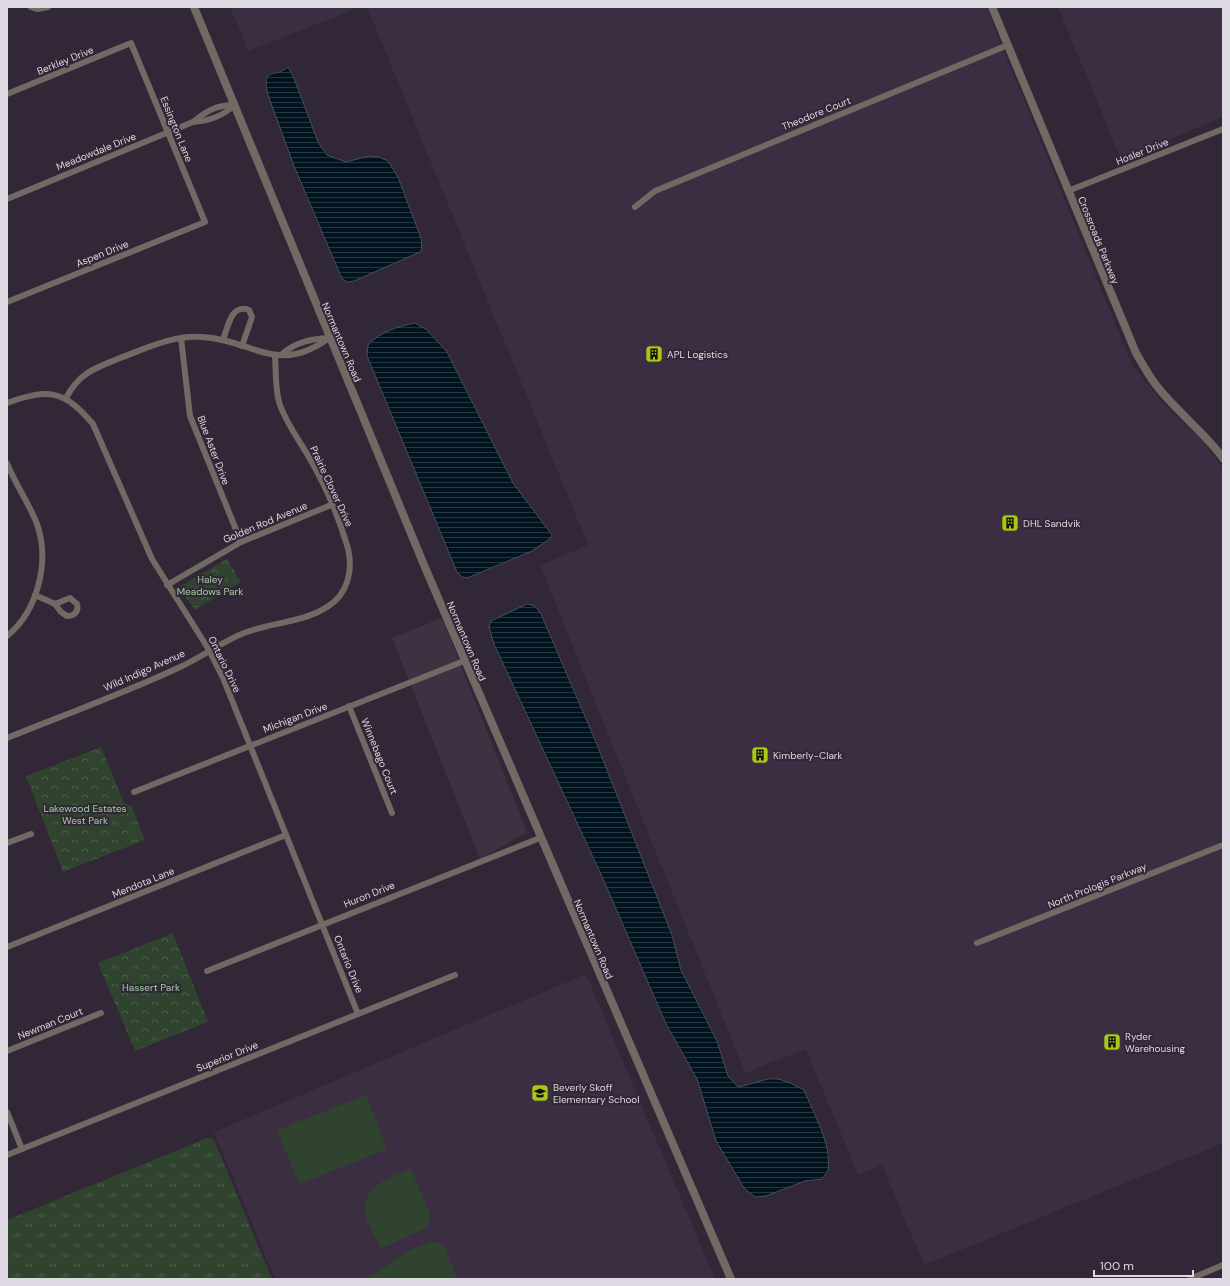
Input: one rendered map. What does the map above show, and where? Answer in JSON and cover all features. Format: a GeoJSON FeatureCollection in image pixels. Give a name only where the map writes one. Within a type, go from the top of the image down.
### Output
{"type":"FeatureCollection","features":[{"type":"Feature","properties":{"kind":"street"},"geometry":{"type":"LineString","coordinates":[[31,7],[38,9],[48,7]]}},
{"type":"Feature","properties":{"kind":"street","name":"Normantown Road"},"geometry":{"type":"LineString","coordinates":[[194,7],[329,338],[464,660],[731,1279]]}},
{"type":"Feature","properties":{"kind":"street","name":"Crossroads Parkway"},"geometry":{"type":"LineString","coordinates":[[992,7],[1136,353],[1156,384],[1177,409],[1210,441],[1223,458]]}},
{"type":"Feature","properties":{"kind":"street","name":"Berkley Drive"},"geometry":{"type":"LineString","coordinates":[[7,94],[131,44]]}},
{"type":"Feature","properties":{"kind":"street","name":"Essington Lane"},"geometry":{"type":"LineString","coordinates":[[131,44],[205,222]]}},
{"type":"Feature","properties":{"kind":"street","name":"Theodore Court"},"geometry":{"type":"LineString","coordinates":[[636,207],[655,191],[1008,45]]}},
{"type":"Feature","properties":{"kind":"street","name":"Meadowdale Drive"},"geometry":{"type":"LineString","coordinates":[[7,199],[193,122],[203,113],[222,105],[234,106]]}},
{"type":"Feature","properties":{"kind":"street","name":"Hosler Drive"},"geometry":{"type":"LineString","coordinates":[[1068,191],[1223,129]]}},
{"type":"Feature","properties":{"kind":"street","name":"Aspen Drive"},"geometry":{"type":"LineString","coordinates":[[7,302],[205,222]]}},
{"type":"Feature","properties":{"kind":"street"},"geometry":{"type":"LineString","coordinates":[[223,340],[233,313],[239,308],[244,308],[249,310],[252,318],[242,346]]}},
{"type":"Feature","properties":{"kind":"street"},"geometry":{"type":"LineString","coordinates":[[66,398],[73,386],[82,376],[97,367],[162,342],[181,338],[202,337],[223,340],[275,355],[282,354],[292,356],[316,347],[329,338]]}},
{"type":"Feature","properties":{"kind":"street","name":"Blue Aster Drive"},"geometry":{"type":"LineString","coordinates":[[181,338],[190,416],[241,542]]}},
{"type":"Feature","properties":{"kind":"street"},"geometry":{"type":"LineString","coordinates":[[282,354],[290,347],[312,338],[329,338]]}},
{"type":"Feature","properties":{"kind":"street","name":"Prairie Clover Drive"},"geometry":{"type":"LineString","coordinates":[[275,355],[276,389],[284,416],[311,461],[332,505],[347,543],[350,559],[347,583]]}},
{"type":"Feature","properties":{"kind":"street","name":"Ontario Drive"},"geometry":{"type":"LineString","coordinates":[[7,403],[29,396],[46,394],[66,398],[81,410],[93,424],[152,559],[209,650],[223,678],[358,1014]]}},
{"type":"Feature","properties":{"kind":"street"},"geometry":{"type":"LineString","coordinates":[[7,463],[37,526],[41,546],[42,564],[35,595],[26,613],[14,630],[7,636]]}},
{"type":"Feature","properties":{"kind":"street","name":"Golden Rod Avenue"},"geometry":{"type":"LineString","coordinates":[[167,585],[241,542],[332,505]]}},
{"type":"Feature","properties":{"kind":"street","name":"Wild Indigo Avenue"},"geometry":{"type":"LineString","coordinates":[[7,738],[180,667],[209,650],[246,632],[318,611],[336,600],[347,583]]}},
{"type":"Feature","properties":{"kind":"street"},"geometry":{"type":"LineString","coordinates":[[35,595],[55,604]]}},
{"type":"Feature","properties":{"kind":"street","name":"Michigan Drive"},"geometry":{"type":"LineString","coordinates":[[134,792],[464,660]]}},
{"type":"Feature","properties":{"kind":"street","name":"Winnebago Court"},"geometry":{"type":"LineString","coordinates":[[349,706],[392,813]]}},
{"type":"Feature","properties":{"kind":"street"},"geometry":{"type":"LineString","coordinates":[[7,843],[31,834]]}},
{"type":"Feature","properties":{"kind":"street","name":"Mendota Lane"},"geometry":{"type":"LineString","coordinates":[[7,947],[286,835]]}},
{"type":"Feature","properties":{"kind":"street","name":"Huron Drive"},"geometry":{"type":"LineString","coordinates":[[207,971],[540,838]]}},
{"type":"Feature","properties":{"kind":"street","name":"North Prologis Parkway"},"geometry":{"type":"LineString","coordinates":[[977,943],[1223,845]]}},
{"type":"Feature","properties":{"kind":"street","name":"Superior Drive"},"geometry":{"type":"LineString","coordinates":[[7,1155],[455,975]]}},
{"type":"Feature","properties":{"kind":"street","name":"Newman Court"},"geometry":{"type":"LineString","coordinates":[[7,1052],[101,1013]]}},
{"type":"Feature","properties":{"kind":"street"},"geometry":{"type":"LineString","coordinates":[[7,1112],[22,1149]]}},
{"type":"Feature","properties":{"kind":"street"},"geometry":{"type":"LineString","coordinates":[[1190,1279],[1223,1265]]}},
{"type":"Feature","properties":{"kind":"shaded area"},"geometry":{"type":"Polygon","coordinates":[[[230,7],[360,7],[248,51],[230,7]]]}},
{"type":"Feature","properties":{"kind":"shaded area"},"geometry":{"type":"Polygon","coordinates":[[[367,7],[986,7],[1132,365],[1164,404],[1204,442],[1223,469],[1223,1143],[924,1265],[882,1165],[858,1175],[806,1049],[745,1073],[540,565],[588,545],[367,7]]]}},
{"type":"Feature","properties":{"kind":"shaded area"},"geometry":{"type":"Polygon","coordinates":[[[1058,7],[1223,7],[1223,117],[1121,159],[1058,7]]]}},
{"type":"Feature","properties":{"kind":"shaded area"},"geometry":{"type":"Polygon","coordinates":[[[442,618],[527,832],[480,859],[392,638],[442,618]]]}},
{"type":"Feature","properties":{"kind":"shaded area"},"geometry":{"type":"Polygon","coordinates":[[[586,974],[715,1279],[275,1279],[214,1132],[586,974]]]}},
{"type":"Feature","properties":{"kind":"green space","name":"Haley Meadows Park"},"geometry":{"type":"Polygon","coordinates":[[[227,559],[241,582],[195,610],[179,587],[227,559]]]}},
{"type":"Feature","properties":{"kind":"green space","name":"Lakewood Estates West Park"},"geometry":{"type":"Polygon","coordinates":[[[101,747],[124,803],[132,807],[145,840],[63,872],[26,776],[101,747]]]}},
{"type":"Feature","properties":{"kind":"green space","name":"Hassert Park"},"geometry":{"type":"Polygon","coordinates":[[[173,933],[208,1022],[135,1051],[98,963],[173,933]]]}},
{"type":"Feature","properties":{"kind":"green space"},"geometry":{"type":"Polygon","coordinates":[[[366,1095],[387,1149],[299,1184],[277,1130],[366,1095]]]}},
{"type":"Feature","properties":{"kind":"green space"},"geometry":{"type":"Polygon","coordinates":[[[207,1138],[212,1138],[215,1142],[272,1279],[7,1279],[7,1220],[207,1138]]]}},
{"type":"Feature","properties":{"kind":"green space"},"geometry":{"type":"Polygon","coordinates":[[[411,1169],[431,1216],[427,1227],[381,1249],[367,1221],[365,1210],[366,1201],[376,1186],[393,1176],[411,1169]]]}},
{"type":"Feature","properties":{"kind":"green space"},"geometry":{"type":"Polygon","coordinates":[[[432,1241],[443,1245],[458,1279],[366,1279],[408,1251],[432,1241]]]}},
{"type":"Feature","properties":{"kind":"water"},"geometry":{"type":"Polygon","coordinates":[[[288,67],[294,78],[318,142],[327,155],[346,162],[369,156],[379,157],[388,161],[398,177],[421,238],[422,249],[420,252],[354,281],[348,282],[342,279],[294,166],[268,95],[266,80],[268,76],[288,67]]]}},
{"type":"Feature","properties":{"kind":"water"},"geometry":{"type":"Polygon","coordinates":[[[415,323],[427,330],[447,352],[513,483],[552,535],[551,538],[532,551],[467,578],[462,577],[457,572],[367,356],[368,345],[378,336],[396,328],[415,323]]]}},
{"type":"Feature","properties":{"kind":"water"},"geometry":{"type":"Polygon","coordinates":[[[527,604],[535,606],[541,614],[596,742],[672,935],[681,970],[717,1041],[728,1076],[738,1087],[765,1080],[778,1079],[804,1090],[825,1139],[828,1170],[822,1179],[805,1181],[766,1196],[755,1197],[744,1188],[716,1141],[697,1079],[666,1024],[604,881],[494,644],[489,627],[491,621],[527,604]]]}},
{"type":"Feature","properties":{"kind":"place","name":"APL Logistics"},"geometry":{"type":"Point","coordinates":[654,354]}},
{"type":"Feature","properties":{"kind":"place","name":"DHL Sandvik"},"geometry":{"type":"Point","coordinates":[1010,523]}},
{"type":"Feature","properties":{"kind":"place","name":"Kimberly-Clark"},"geometry":{"type":"Point","coordinates":[760,755]}},
{"type":"Feature","properties":{"kind":"place","name":"Ryder Warehousing"},"geometry":{"type":"Point","coordinates":[1112,1042]}},
{"type":"Feature","properties":{"kind":"place","name":"Beverly Skoff Elementary School"},"geometry":{"type":"Point","coordinates":[540,1093]}}]}
